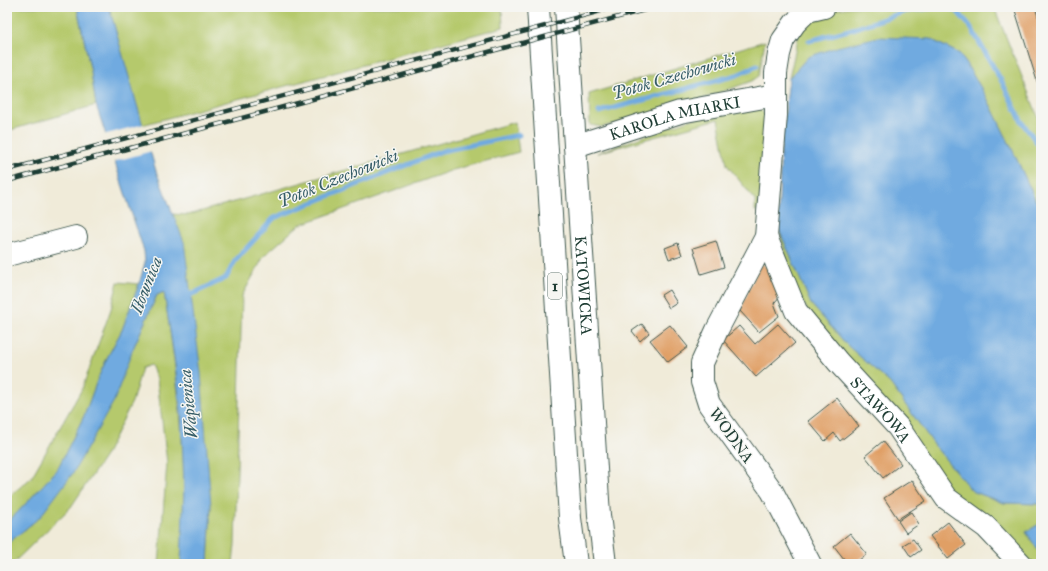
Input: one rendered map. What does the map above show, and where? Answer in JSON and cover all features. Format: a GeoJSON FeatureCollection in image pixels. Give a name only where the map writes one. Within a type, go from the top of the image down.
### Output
{"type":"FeatureCollection","features":[{"type":"Feature","properties":{"kind":"street","name":"KATOWICKA"},"geometry":{"type":"LineString","coordinates":[[538,7],[569,502],[576,564]]}},
{"type":"Feature","properties":{"kind":"street","name":"KATOWICKA"},"geometry":{"type":"LineString","coordinates":[[566,7],[598,507],[605,564]]}},
{"type":"Feature","properties":{"kind":"street"},"geometry":{"type":"LineString","coordinates":[[766,237],[776,115],[776,73],[778,54],[783,40],[792,27],[812,8]]}},
{"type":"Feature","properties":{"kind":"street","name":"KAROLA MIARKI"},"geometry":{"type":"LineString","coordinates":[[575,146],[680,112],[776,95]]}},
{"type":"Feature","properties":{"kind":"street"},"geometry":{"type":"LineString","coordinates":[[7,255],[76,237]]}},
{"type":"Feature","properties":{"kind":"street","name":"WODNA"},"geometry":{"type":"LineString","coordinates":[[766,237],[702,363],[702,382],[708,404],[772,491],[810,564]]}},
{"type":"Feature","properties":{"kind":"street","name":"STAWOWA"},"geometry":{"type":"LineString","coordinates":[[766,237],[796,311],[838,362],[898,427],[946,498],[986,527],[1021,564]]}},
{"type":"Feature","properties":{"kind":"green space"},"geometry":{"type":"Polygon","coordinates":[[[7,7],[77,7],[91,72],[96,105],[7,131],[7,7]]]}},
{"type":"Feature","properties":{"kind":"green space"},"geometry":{"type":"Polygon","coordinates":[[[109,7],[502,7],[503,27],[142,125],[109,7]]]}},
{"type":"Feature","properties":{"kind":"green space"},"geometry":{"type":"Polygon","coordinates":[[[851,7],[994,7],[1041,124],[1041,212],[986,96],[960,54],[930,39],[808,57],[789,78],[802,21],[831,10],[851,7]]]}},
{"type":"Feature","properties":{"kind":"green space"},"geometry":{"type":"Polygon","coordinates":[[[765,41],[759,76],[752,81],[685,105],[602,127],[590,125],[589,94],[765,41]]]}},
{"type":"Feature","properties":{"kind":"green space"},"geometry":{"type":"Polygon","coordinates":[[[728,106],[758,106],[765,115],[760,210],[755,211],[755,200],[727,165],[718,119],[597,153],[728,106]]]}},
{"type":"Feature","properties":{"kind":"green space"},"geometry":{"type":"Polygon","coordinates":[[[515,122],[519,152],[453,170],[299,225],[264,256],[242,296],[235,544],[233,564],[208,564],[211,506],[172,214],[188,215],[515,122]]]}},
{"type":"Feature","properties":{"kind":"green space"},"geometry":{"type":"Polygon","coordinates":[[[778,227],[811,304],[848,346],[890,383],[938,450],[972,491],[1004,503],[1041,504],[1041,523],[1026,532],[1041,555],[1041,564],[1030,564],[952,493],[822,333],[794,289],[778,227]]]}},
{"type":"Feature","properties":{"kind":"green space"},"geometry":{"type":"Polygon","coordinates":[[[118,282],[139,284],[122,330],[98,378],[84,416],[57,470],[7,522],[7,498],[31,478],[82,389],[111,309],[118,282]]]}},
{"type":"Feature","properties":{"kind":"green space"},"geometry":{"type":"Polygon","coordinates":[[[164,292],[182,436],[184,515],[181,564],[159,564],[167,463],[157,379],[151,365],[142,368],[132,402],[105,456],[71,507],[12,564],[7,564],[7,544],[40,517],[132,351],[157,295],[164,292]]]}},
{"type":"Feature","properties":{"kind":"water"},"geometry":{"type":"Polygon","coordinates":[[[77,7],[109,7],[156,171],[184,242],[201,373],[211,506],[208,564],[181,564],[184,486],[181,412],[164,292],[157,295],[132,351],[114,401],[73,473],[40,517],[7,544],[7,522],[57,470],[84,416],[98,378],[122,330],[145,263],[144,251],[96,105],[91,72],[77,7]]]}},
{"type":"Feature","properties":{"kind":"water"},"geometry":{"type":"Polygon","coordinates":[[[878,37],[930,39],[960,54],[986,96],[1041,212],[1041,504],[1004,503],[972,491],[938,450],[890,383],[848,346],[811,304],[778,227],[781,149],[789,78],[808,57],[837,47],[878,37]]]}},
{"type":"Feature","properties":{"kind":"water"},"geometry":{"type":"Polygon","coordinates":[[[1041,523],[1041,555],[1026,532],[1041,523]]]}},
{"type":"Feature","properties":{"kind":"pier"},"geometry":{"type":"Polygon","coordinates":[[[144,124],[152,151],[112,162],[103,135],[144,124]]]}},
{"type":"Feature","properties":{"kind":"building"},"geometry":{"type":"Polygon","coordinates":[[[1014,7],[1035,7],[1041,26],[1041,94],[1014,7]]]}},
{"type":"Feature","properties":{"kind":"building"},"geometry":{"type":"Polygon","coordinates":[[[716,241],[724,267],[701,274],[693,248],[716,241]]]}},
{"type":"Feature","properties":{"kind":"building"},"geometry":{"type":"Polygon","coordinates":[[[678,243],[682,255],[669,259],[665,248],[678,243]]]}},
{"type":"Feature","properties":{"kind":"building"},"geometry":{"type":"Polygon","coordinates":[[[760,263],[771,269],[782,294],[774,303],[779,316],[759,332],[740,311],[760,263]]]}},
{"type":"Feature","properties":{"kind":"building"},"geometry":{"type":"Polygon","coordinates":[[[669,290],[677,303],[669,308],[661,295],[669,290]]]}},
{"type":"Feature","properties":{"kind":"building"},"geometry":{"type":"Polygon","coordinates":[[[642,324],[649,333],[640,341],[632,331],[642,324]]]}},
{"type":"Feature","properties":{"kind":"building"},"geometry":{"type":"Polygon","coordinates":[[[778,324],[795,343],[756,377],[723,340],[739,326],[755,344],[778,324]]]}},
{"type":"Feature","properties":{"kind":"building"},"geometry":{"type":"Polygon","coordinates":[[[670,325],[688,347],[668,362],[650,340],[670,325]]]}},
{"type":"Feature","properties":{"kind":"building"},"geometry":{"type":"Polygon","coordinates":[[[837,398],[859,426],[840,441],[834,433],[825,441],[808,421],[837,398]]]}},
{"type":"Feature","properties":{"kind":"building"},"geometry":{"type":"Polygon","coordinates":[[[883,441],[901,464],[883,478],[865,456],[883,441]]]}},
{"type":"Feature","properties":{"kind":"building"},"geometry":{"type":"Polygon","coordinates":[[[912,480],[926,501],[898,519],[884,498],[912,480]]]}},
{"type":"Feature","properties":{"kind":"building"},"geometry":{"type":"Polygon","coordinates":[[[911,512],[919,524],[906,533],[898,521],[911,512]]]}},
{"type":"Feature","properties":{"kind":"building"},"geometry":{"type":"Polygon","coordinates":[[[948,522],[966,545],[948,559],[930,536],[948,522]]]}},
{"type":"Feature","properties":{"kind":"building"},"geometry":{"type":"Polygon","coordinates":[[[850,533],[867,554],[854,564],[848,564],[834,546],[850,533]]]}},
{"type":"Feature","properties":{"kind":"building"},"geometry":{"type":"Polygon","coordinates":[[[913,539],[921,550],[911,557],[903,545],[913,539]]]}},
{"type":"Feature","properties":{"kind":"waterway","name":"Potok Czechowicki"},"geometry":{"type":"LineString","coordinates":[[809,41],[856,28],[907,11],[938,7]]}},
{"type":"Feature","properties":{"kind":"waterway","name":"Potok Czechowicki"},"geometry":{"type":"LineString","coordinates":[[944,7],[956,10],[970,26],[1002,82],[1022,122],[1041,148]]}},
{"type":"Feature","properties":{"kind":"waterway","name":"Potok Czechowicki"},"geometry":{"type":"LineString","coordinates":[[599,112],[737,75],[757,66]]}},
{"type":"Feature","properties":{"kind":"waterway","name":"Potok Czechowicki"},"geometry":{"type":"LineString","coordinates":[[186,297],[226,278],[235,261],[274,218],[442,151],[519,135]]}},
{"type":"Feature","properties":{"kind":"railway"},"geometry":{"type":"LineString","coordinates":[[7,170],[616,7]]}},
{"type":"Feature","properties":{"kind":"railway"},"geometry":{"type":"LineString","coordinates":[[7,181],[656,7]]}},
{"type":"Feature","properties":{"kind":"water label","name":"Iłownica"},"geometry":{"type":"Point","coordinates":[146,285]}},
{"type":"Feature","properties":{"kind":"water label","name":"Wapienica"},"geometry":{"type":"Point","coordinates":[188,404]}}]}
